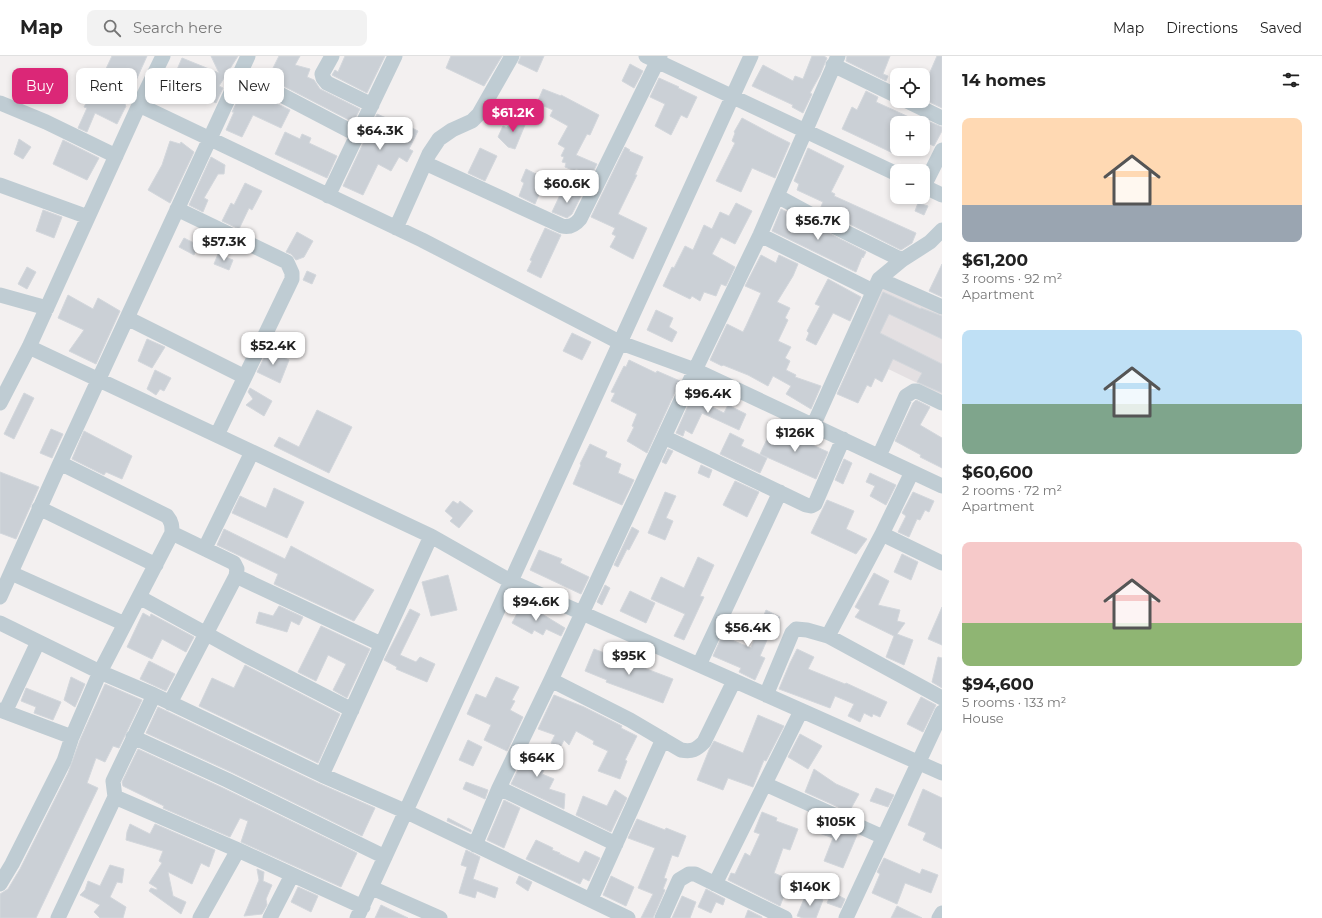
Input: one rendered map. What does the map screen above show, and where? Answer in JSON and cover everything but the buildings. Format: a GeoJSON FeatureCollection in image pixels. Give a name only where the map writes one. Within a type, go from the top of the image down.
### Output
{"type":"FeatureCollection","features":[{"type":"Feature","properties":{"kind":"street"},"geometry":{"type":"LineString","coordinates":[[1,397],[29,347],[139,105],[163,56]]}},
{"type":"Feature","properties":{"kind":"street"},"geometry":{"type":"LineString","coordinates":[[242,68],[248,56]]}},
{"type":"Feature","properties":{"kind":"street"},"geometry":{"type":"LineString","coordinates":[[332,56],[322,74],[327,83],[372,105]]}},
{"type":"Feature","properties":{"kind":"street"},"geometry":{"type":"LineString","coordinates":[[328,196],[394,56]]}},
{"type":"Feature","properties":{"kind":"street"},"geometry":{"type":"LineString","coordinates":[[396,228],[429,154],[439,139],[452,130],[472,121],[479,114],[512,56]]}},
{"type":"Feature","properties":{"kind":"street"},"geometry":{"type":"LineString","coordinates":[[115,797],[292,875],[360,912],[751,56]]}},
{"type":"Feature","properties":{"kind":"street"},"geometry":{"type":"LineString","coordinates":[[425,163],[562,226],[573,226],[580,219],[655,58],[890,171]]}},
{"type":"Feature","properties":{"kind":"street"},"geometry":{"type":"LineString","coordinates":[[475,845],[499,788],[760,235],[835,61],[890,92]]}},
{"type":"Feature","properties":{"kind":"street"},"geometry":{"type":"LineString","coordinates":[[284,96],[358,135]]}},
{"type":"Feature","properties":{"kind":"street"},"geometry":{"type":"LineString","coordinates":[[0,103],[46,122],[116,156]]}},
{"type":"Feature","properties":{"kind":"street"},"geometry":{"type":"LineString","coordinates":[[0,597],[39,508],[225,104]]}},
{"type":"Feature","properties":{"kind":"street"},"geometry":{"type":"LineString","coordinates":[[139,105],[396,228],[621,343],[695,370],[942,486]]}},
{"type":"Feature","properties":{"kind":"street"},"geometry":{"type":"LineString","coordinates":[[921,108],[942,118]]}},
{"type":"Feature","properties":{"kind":"street"},"geometry":{"type":"LineString","coordinates":[[930,174],[942,150]]}},
{"type":"Feature","properties":{"kind":"street"},"geometry":{"type":"LineString","coordinates":[[0,185],[88,217]]}},
{"type":"Feature","properties":{"kind":"street"},"geometry":{"type":"LineString","coordinates":[[930,189],[942,195]]}},
{"type":"Feature","properties":{"kind":"street"},"geometry":{"type":"LineString","coordinates":[[777,196],[825,222],[902,260]]}},
{"type":"Feature","properties":{"kind":"street"},"geometry":{"type":"LineString","coordinates":[[177,209],[287,262],[292,273],[292,279],[217,435]]}},
{"type":"Feature","properties":{"kind":"street"},"geometry":{"type":"LineString","coordinates":[[813,426],[876,285],[902,260],[930,242],[942,230]]}},
{"type":"Feature","properties":{"kind":"street"},"geometry":{"type":"LineString","coordinates":[[760,235],[876,285],[942,307]]}},
{"type":"Feature","properties":{"kind":"street"},"geometry":{"type":"LineString","coordinates":[[0,295],[47,308]]}},
{"type":"Feature","properties":{"kind":"street"},"geometry":{"type":"LineString","coordinates":[[127,318],[245,377]]}},
{"type":"Feature","properties":{"kind":"street"},"geometry":{"type":"LineString","coordinates":[[29,347],[431,536],[510,581],[942,773]]}},
{"type":"Feature","properties":{"kind":"street"},"geometry":{"type":"LineString","coordinates":[[879,456],[906,396],[914,391],[942,403]]}},
{"type":"Feature","properties":{"kind":"street"},"geometry":{"type":"LineString","coordinates":[[664,437],[806,505],[813,505],[842,439]]}},
{"type":"Feature","properties":{"kind":"street"},"geometry":{"type":"LineString","coordinates":[[204,548],[252,452]]}},
{"type":"Feature","properties":{"kind":"street"},"geometry":{"type":"LineString","coordinates":[[0,884],[6,861],[64,761],[72,737],[100,672],[172,534],[171,520],[167,516],[60,463]]}},
{"type":"Feature","properties":{"kind":"street"},"geometry":{"type":"LineString","coordinates":[[828,636],[882,534],[912,472]]}},
{"type":"Feature","properties":{"kind":"street"},"geometry":{"type":"LineString","coordinates":[[699,665],[780,492]]}},
{"type":"Feature","properties":{"kind":"street"},"geometry":{"type":"LineString","coordinates":[[39,508],[156,564]]}},
{"type":"Feature","properties":{"kind":"street"},"geometry":{"type":"LineString","coordinates":[[170,703],[236,576],[237,569],[234,563],[172,534]]}},
{"type":"Feature","properties":{"kind":"street"},"geometry":{"type":"LineString","coordinates":[[882,534],[942,563]]}},
{"type":"Feature","properties":{"kind":"street"},"geometry":{"type":"LineString","coordinates":[[322,775],[431,536]]}},
{"type":"Feature","properties":{"kind":"street"},"geometry":{"type":"LineString","coordinates":[[11,572],[125,624]]}},
{"type":"Feature","properties":{"kind":"street"},"geometry":{"type":"LineString","coordinates":[[236,576],[382,644]]}},
{"type":"Feature","properties":{"kind":"street"},"geometry":{"type":"LineString","coordinates":[[139,598],[352,710]]}},
{"type":"Feature","properties":{"kind":"street"},"geometry":{"type":"LineString","coordinates":[[0,623],[100,672],[154,695],[322,775],[406,812],[591,899],[628,918]]}},
{"type":"Feature","properties":{"kind":"street"},"geometry":{"type":"LineString","coordinates":[[766,695],[792,633],[794,630],[799,629],[828,636],[942,698]]}},
{"type":"Feature","properties":{"kind":"street"},"geometry":{"type":"LineString","coordinates":[[38,642],[2,711],[72,737]]}},
{"type":"Feature","properties":{"kind":"street"},"geometry":{"type":"LineString","coordinates":[[551,680],[630,720],[681,750],[690,751],[696,750],[704,742],[734,681]]}},
{"type":"Feature","properties":{"kind":"street"},"geometry":{"type":"LineString","coordinates":[[62,917],[115,797],[113,781],[154,695]]}},
{"type":"Feature","properties":{"kind":"street"},"geometry":{"type":"LineString","coordinates":[[715,884],[801,711]]}},
{"type":"Feature","properties":{"kind":"street"},"geometry":{"type":"LineString","coordinates":[[846,918],[942,712]]}},
{"type":"Feature","properties":{"kind":"street"},"geometry":{"type":"LineString","coordinates":[[134,737],[227,780],[385,857]]}},
{"type":"Feature","properties":{"kind":"street"},"geometry":{"type":"LineString","coordinates":[[591,899],[663,739]]}},
{"type":"Feature","properties":{"kind":"street"},"geometry":{"type":"LineString","coordinates":[[765,784],[884,837]]}},
{"type":"Feature","properties":{"kind":"street"},"geometry":{"type":"LineString","coordinates":[[499,788],[616,844]]}},
{"type":"Feature","properties":{"kind":"street"},"geometry":{"type":"LineString","coordinates":[[200,918],[238,850]]}},
{"type":"Feature","properties":{"kind":"street"},"geometry":{"type":"LineString","coordinates":[[662,918],[679,880],[689,874],[695,874],[785,918]]}},
{"type":"Feature","properties":{"kind":"street"},"geometry":{"type":"LineString","coordinates":[[270,918],[292,875]]}},
{"type":"Feature","properties":{"kind":"street"},"geometry":{"type":"LineString","coordinates":[[372,888],[432,916]]}},
{"type":"Feature","properties":{"kind":"street"},"geometry":{"type":"LineString","coordinates":[[939,918],[942,913]]}},
{"type":"Feature","properties":{"kind":"shaded area"},"geometry":{"type":"Polygon","coordinates":[[[884,280],[942,308],[942,395],[851,351],[884,280]]]}}]}
